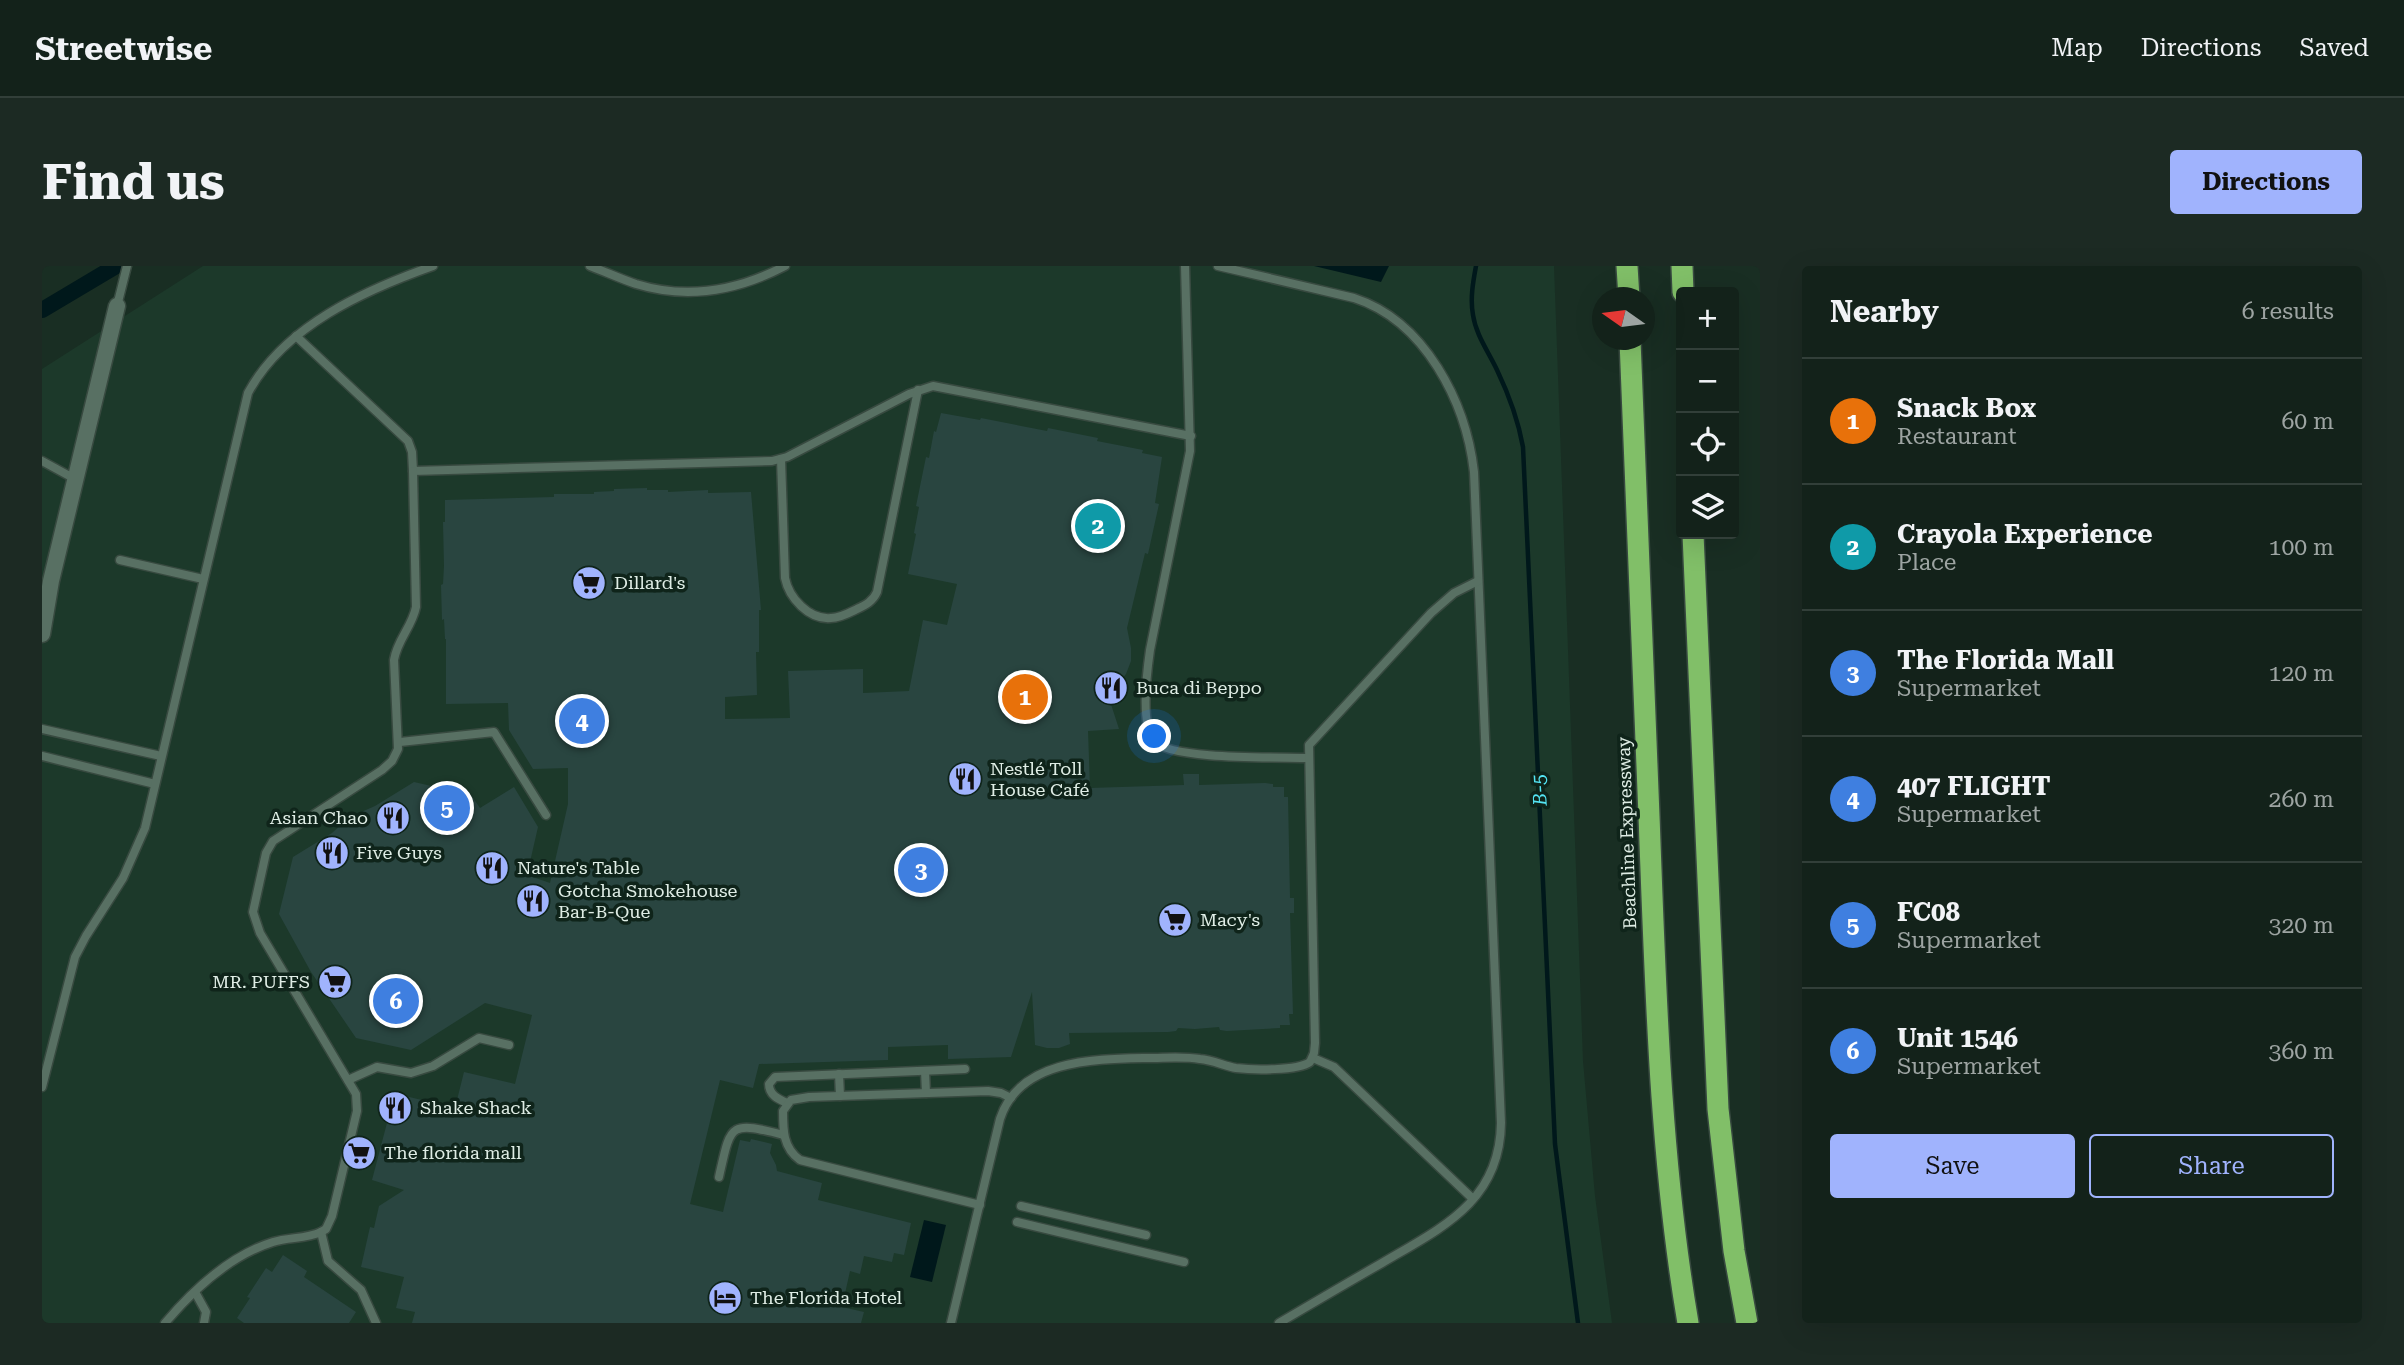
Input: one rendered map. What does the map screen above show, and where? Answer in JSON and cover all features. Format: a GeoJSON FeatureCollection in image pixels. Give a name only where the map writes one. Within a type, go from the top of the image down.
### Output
{"type":"FeatureCollection","features":[{"type":"Feature","properties":{"kind":"highway"},"geometry":{"type":"LineString","coordinates":[[1627,266],[1628,287]]}},
{"type":"Feature","properties":{"kind":"highway"},"geometry":{"type":"LineString","coordinates":[[1682,266],[1683,287]]}},
{"type":"Feature","properties":{"kind":"highway","name":"Beachline Expressway"},"geometry":{"type":"LineString","coordinates":[[1630,350],[1663,1117],[1688,1323]]}},
{"type":"Feature","properties":{"kind":"highway"},"geometry":{"type":"LineString","coordinates":[[1693,539],[1718,1109],[1734,1251],[1747,1323]]}},
{"type":"Feature","properties":{"kind":"street"},"geometry":{"type":"LineString","coordinates":[[42,635],[51,581],[117,306]]}},
{"type":"Feature","properties":{"kind":"street"},"geometry":{"type":"LineString","coordinates":[[42,605],[51,581]]}},
{"type":"Feature","properties":{"kind":"lane"},"geometry":{"type":"LineString","coordinates":[[117,306],[127,266]]}},
{"type":"Feature","properties":{"kind":"lane"},"geometry":{"type":"LineString","coordinates":[[42,1087],[75,957],[132,862],[145,828],[248,393],[264,368],[296,336],[357,298],[433,266]]}},
{"type":"Feature","properties":{"kind":"lane"},"geometry":{"type":"LineString","coordinates":[[590,266],[649,287],[699,292],[746,284],[785,266]]}},
{"type":"Feature","properties":{"kind":"lane"},"geometry":{"type":"LineString","coordinates":[[1185,266],[1190,451],[1149,661],[1146,706],[1150,735],[1158,745],[1178,753],[1308,758]]}},
{"type":"Feature","properties":{"kind":"lane"},"geometry":{"type":"LineString","coordinates":[[1218,266],[1365,301],[1398,320],[1415,337],[1455,399],[1468,436],[1474,472],[1500,1145],[1494,1166],[1473,1199],[1444,1227],[1279,1323]]}},
{"type":"Feature","properties":{"kind":"lane"},"geometry":{"type":"LineString","coordinates":[[296,336],[408,442],[412,452],[416,607],[412,623],[397,648],[394,660],[400,742],[395,755],[382,770],[273,841],[266,853],[253,912],[260,933],[356,1094],[357,1111],[332,1216],[321,1233],[328,1261],[361,1290],[376,1323]]}},
{"type":"Feature","properties":{"kind":"lane"},"geometry":{"type":"LineString","coordinates":[[413,471],[781,459],[918,390],[941,386],[1191,436]]}},
{"type":"Feature","properties":{"kind":"lane"},"geometry":{"type":"LineString","coordinates":[[781,459],[785,578],[790,593],[805,608],[823,618],[838,618],[864,606],[877,592],[918,390]]}},
{"type":"Feature","properties":{"kind":"lane"},"geometry":{"type":"LineString","coordinates":[[42,461],[75,479]]}},
{"type":"Feature","properties":{"kind":"lane"},"geometry":{"type":"LineString","coordinates":[[120,560],[203,579]]}},
{"type":"Feature","properties":{"kind":"lane"},"geometry":{"type":"LineString","coordinates":[[951,1323],[1000,1119],[1011,1098],[1026,1084],[1045,1073],[1086,1060],[1194,1058],[1237,1068],[1258,1069],[1302,1066],[1313,1058],[1315,1043],[1308,758],[1311,741],[1431,613],[1454,593],[1478,581]]}},
{"type":"Feature","properties":{"kind":"lane"},"geometry":{"type":"LineString","coordinates":[[42,729],[161,756]]}},
{"type":"Feature","properties":{"kind":"lane"},"geometry":{"type":"LineString","coordinates":[[400,742],[494,732],[546,815]]}},
{"type":"Feature","properties":{"kind":"lane"},"geometry":{"type":"LineString","coordinates":[[42,756],[155,784]]}},
{"type":"Feature","properties":{"kind":"lane"},"geometry":{"type":"LineString","coordinates":[[348,1080],[377,1067],[411,1073],[433,1066],[479,1038],[509,1045]]}},
{"type":"Feature","properties":{"kind":"lane"},"geometry":{"type":"LineString","coordinates":[[1313,1058],[1334,1067],[1473,1199]]}},
{"type":"Feature","properties":{"kind":"lane"},"geometry":{"type":"LineString","coordinates":[[787,1103],[769,1089],[769,1084],[775,1077],[965,1069]]}},
{"type":"Feature","properties":{"kind":"lane"},"geometry":{"type":"LineString","coordinates":[[925,1071],[926,1093]]}},
{"type":"Feature","properties":{"kind":"lane"},"geometry":{"type":"LineString","coordinates":[[839,1074],[840,1096]]}},
{"type":"Feature","properties":{"kind":"lane"},"geometry":{"type":"LineString","coordinates":[[980,1205],[806,1163],[791,1153],[784,1135],[783,1111],[787,1103],[801,1097],[996,1091],[1011,1098]]}},
{"type":"Feature","properties":{"kind":"lane"},"geometry":{"type":"LineString","coordinates":[[719,1177],[727,1140],[733,1131],[750,1126],[784,1135]]}},
{"type":"Feature","properties":{"kind":"lane"},"geometry":{"type":"LineString","coordinates":[[1021,1206],[1146,1236]]}},
{"type":"Feature","properties":{"kind":"lane"},"geometry":{"type":"LineString","coordinates":[[1017,1222],[1184,1262]]}},
{"type":"Feature","properties":{"kind":"lane"},"geometry":{"type":"LineString","coordinates":[[165,1323],[221,1270],[260,1247],[284,1239],[321,1233]]}},
{"type":"Feature","properties":{"kind":"lane"},"geometry":{"type":"LineString","coordinates":[[195,1292],[206,1312],[204,1323]]}},
{"type":"Feature","properties":{"kind":"shaded area","name":"The florida mall"},"geometry":{"type":"Polygon","coordinates":[[[203,266],[1554,266],[1583,1061],[1595,1196],[1612,1323],[42,1323],[42,369],[203,266]]]}},
{"type":"Feature","properties":{"kind":"water"},"geometry":{"type":"Polygon","coordinates":[[[1314,266],[1389,266],[1381,282],[1314,266]]]}},
{"type":"Feature","properties":{"kind":"water"},"geometry":{"type":"Polygon","coordinates":[[[924,1220],[946,1225],[932,1282],[910,1277],[924,1220]]]}},
{"type":"Feature","properties":{"kind":"building","name":"The florida mall"},"geometry":{"type":"Polygon","coordinates":[[[941,413],[1047,431],[1048,428],[1098,438],[1097,441],[1143,450],[1142,453],[1162,457],[1155,503],[1159,504],[1127,628],[1131,661],[1118,684],[1117,695],[1108,695],[1119,729],[1088,731],[1090,788],[1184,785],[1183,774],[1199,774],[1199,785],[1265,783],[1273,784],[1273,787],[1284,787],[1284,797],[1288,797],[1290,898],[1294,898],[1294,913],[1290,913],[1293,1014],[1289,1014],[1290,1025],[1227,1031],[1220,1030],[1219,1027],[1178,1028],[1168,1032],[1069,1033],[1070,1044],[1047,1048],[1035,1045],[1032,992],[1011,1057],[948,1059],[948,1045],[888,1047],[888,1060],[759,1064],[753,1088],[720,1080],[690,1204],[723,1212],[740,1140],[750,1142],[751,1139],[772,1144],[770,1153],[777,1171],[822,1183],[818,1200],[911,1223],[904,1255],[894,1253],[892,1262],[864,1256],[860,1274],[850,1271],[842,1307],[864,1312],[861,1323],[412,1323],[415,1312],[396,1308],[404,1277],[361,1267],[370,1227],[374,1228],[379,1206],[404,1190],[372,1180],[393,1100],[400,1101],[401,1095],[455,1108],[464,1072],[515,1084],[532,1015],[485,1003],[411,1050],[356,1038],[311,972],[279,914],[293,857],[332,833],[350,817],[375,806],[414,782],[471,795],[480,808],[514,787],[538,827],[527,875],[550,883],[568,804],[568,768],[533,769],[509,730],[508,703],[446,704],[446,639],[444,619],[442,620],[441,585],[444,566],[445,500],[554,497],[554,494],[594,494],[614,489],[647,488],[668,492],[751,492],[761,610],[759,652],[756,652],[757,695],[725,697],[725,719],[790,718],[788,671],[863,669],[863,693],[909,691],[923,620],[947,625],[957,584],[908,574],[916,534],[919,507],[916,506],[926,457],[929,458],[934,431],[936,432],[941,413]]]}},
{"type":"Feature","properties":{"kind":"building"},"geometry":{"type":"Polygon","coordinates":[[[283,1255],[307,1271],[304,1277],[356,1312],[349,1323],[244,1323],[237,1318],[266,1268],[272,1272],[283,1255]]]}},
{"type":"Feature","properties":{"kind":"waterway"},"geometry":{"type":"LineString","coordinates":[[42,310],[116,266]]}},
{"type":"Feature","properties":{"kind":"waterway","name":"B-5"},"geometry":{"type":"LineString","coordinates":[[1476,266],[1472,297],[1475,322],[1509,398],[1523,447],[1555,1144],[1578,1323]]}},
{"type":"Feature","properties":{"kind":"place","name":"Crayola Experience"},"geometry":{"type":"Point","coordinates":[1098,526]}},
{"type":"Feature","properties":{"kind":"place","name":"Dillard's"},"geometry":{"type":"Point","coordinates":[589,583]}},
{"type":"Feature","properties":{"kind":"place","name":"Buca di Beppo"},"geometry":{"type":"Point","coordinates":[1111,688]}},
{"type":"Feature","properties":{"kind":"place","name":"Snack Box"},"geometry":{"type":"Point","coordinates":[1025,697]}},
{"type":"Feature","properties":{"kind":"place","name":"407 FLIGHT"},"geometry":{"type":"Point","coordinates":[582,721]}},
{"type":"Feature","properties":{"kind":"place","name":"Nestlé Toll House Café"},"geometry":{"type":"Point","coordinates":[965,779]}},
{"type":"Feature","properties":{"kind":"place","name":"FC08"},"geometry":{"type":"Point","coordinates":[447,808]}},
{"type":"Feature","properties":{"kind":"place","name":"Asian Chao"},"geometry":{"type":"Point","coordinates":[393,818]}},
{"type":"Feature","properties":{"kind":"place","name":"Five Guys"},"geometry":{"type":"Point","coordinates":[332,853]}},
{"type":"Feature","properties":{"kind":"place","name":"Nature's Table"},"geometry":{"type":"Point","coordinates":[492,868]}},
{"type":"Feature","properties":{"kind":"place","name":"The Florida Mall"},"geometry":{"type":"Point","coordinates":[921,870]}},
{"type":"Feature","properties":{"kind":"place","name":"Gotcha Smokehouse Bar-B-Que"},"geometry":{"type":"Point","coordinates":[533,901]}},
{"type":"Feature","properties":{"kind":"place","name":"Macy's"},"geometry":{"type":"Point","coordinates":[1175,920]}},
{"type":"Feature","properties":{"kind":"place","name":"MR. PUFFS"},"geometry":{"type":"Point","coordinates":[335,982]}},
{"type":"Feature","properties":{"kind":"place","name":"Unit 1546"},"geometry":{"type":"Point","coordinates":[396,1001]}},
{"type":"Feature","properties":{"kind":"place","name":"Shake Shack"},"geometry":{"type":"Point","coordinates":[395,1108]}},
{"type":"Feature","properties":{"kind":"place","name":"The florida mall"},"geometry":{"type":"Point","coordinates":[359,1153]}},
{"type":"Feature","properties":{"kind":"place","name":"The Florida Hotel"},"geometry":{"type":"Point","coordinates":[725,1298]}}]}
